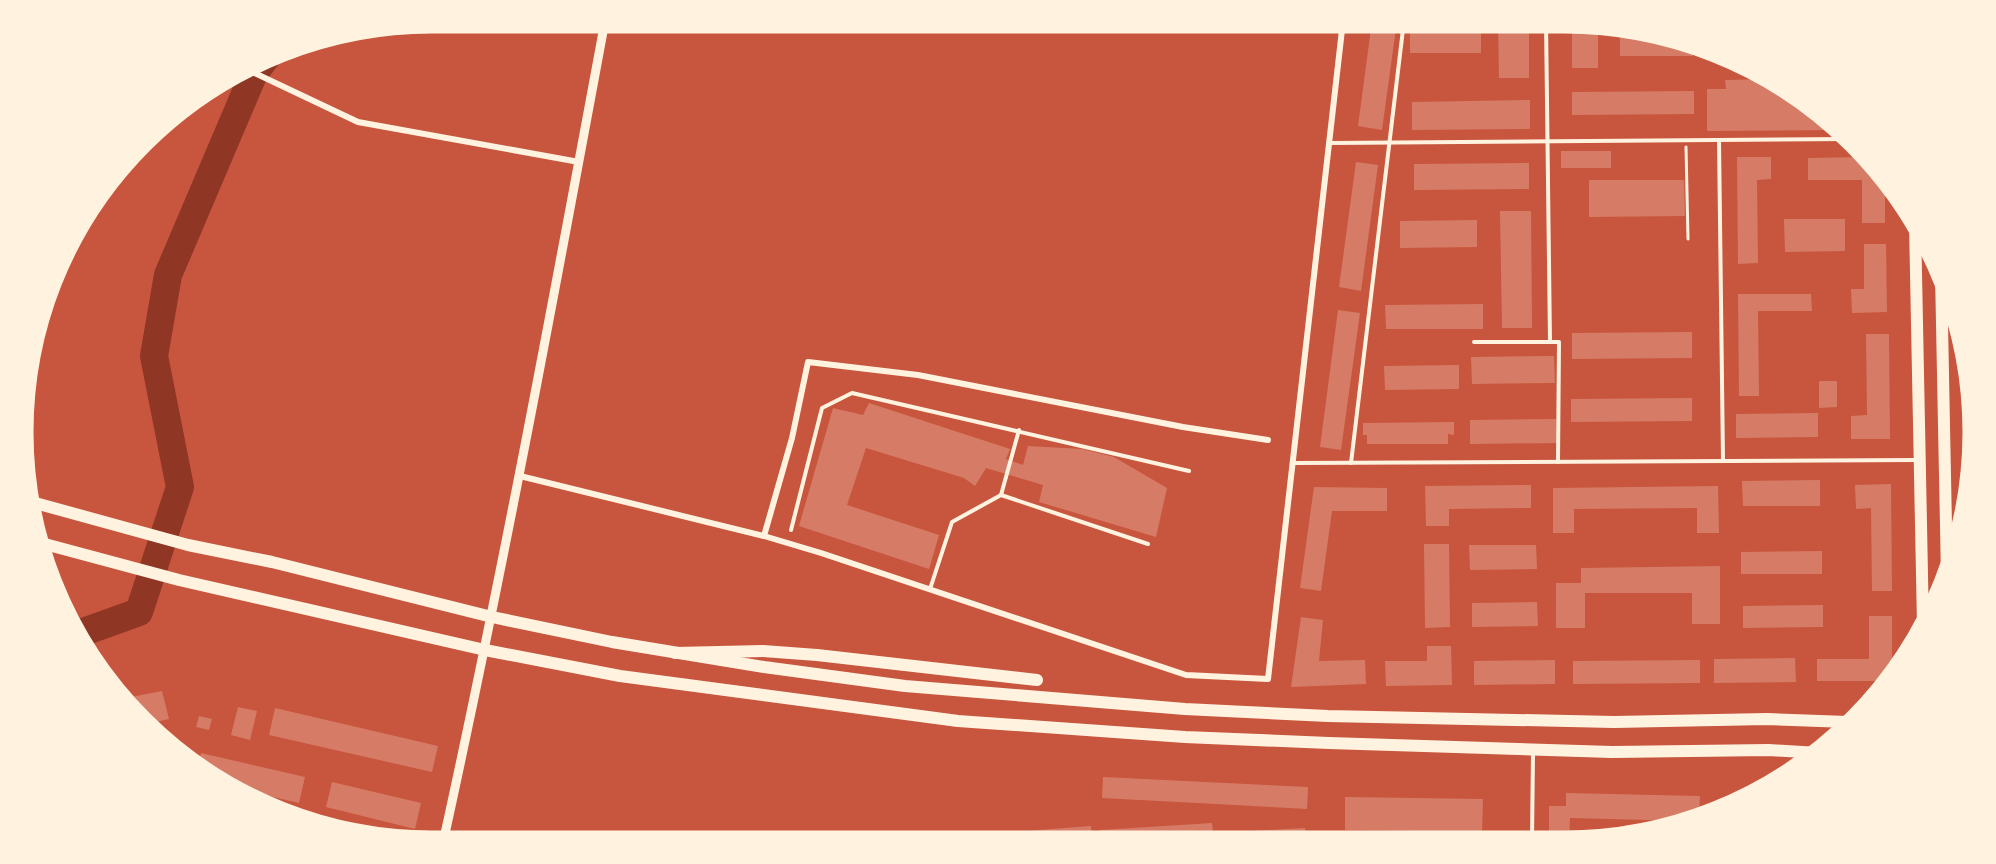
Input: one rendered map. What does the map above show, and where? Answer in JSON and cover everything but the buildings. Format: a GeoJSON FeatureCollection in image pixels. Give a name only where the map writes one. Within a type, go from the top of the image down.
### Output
{"type":"FeatureCollection","features":[{"type":"Feature","properties":{"kind":"main road"},"geometry":{"type":"LineString","coordinates":[[1915,240],[1923,610]]}},
{"type":"Feature","properties":{"kind":"main road"},"geometry":{"type":"LineString","coordinates":[[1942,299],[1946,550]]}},
{"type":"Feature","properties":{"kind":"main road"},"geometry":{"type":"LineString","coordinates":[[38,504],[188,546],[272,562],[492,617],[764,667],[905,686],[1185,709],[1328,716],[1614,722],[1767,719],[1840,722]]}},
{"type":"Feature","properties":{"kind":"main road"},"geometry":{"type":"LineString","coordinates":[[48,545],[179,580],[485,650],[620,676],[958,721],[1185,737],[1612,752],[1769,750],[1805,752]]}},
{"type":"Feature","properties":{"kind":"main road"},"geometry":{"type":"LineString","coordinates":[[675,652],[763,651],[817,655],[1037,680]]}},
{"type":"Feature","properties":{"kind":"street"},"geometry":{"type":"LineString","coordinates":[[445,832],[520,476],[603,32]]}},
{"type":"Feature","properties":{"kind":"street"},"geometry":{"type":"LineString","coordinates":[[520,476],[764,536],[1186,675],[1268,679],[1342,32]]}},
{"type":"Feature","properties":{"kind":"street"},"geometry":{"type":"LineString","coordinates":[[255,73],[358,122],[579,162]]}},
{"type":"Feature","properties":{"kind":"street"},"geometry":{"type":"LineString","coordinates":[[764,536],[792,438],[808,362],[918,375],[1183,427],[1268,440]]}},
{"type":"Feature","properties":{"kind":"lane"},"geometry":{"type":"LineString","coordinates":[[1352,463],[1403,32]]}},
{"type":"Feature","properties":{"kind":"lane"},"geometry":{"type":"LineString","coordinates":[[1546,32],[1550,342]]}},
{"type":"Feature","properties":{"kind":"lane"},"geometry":{"type":"LineString","coordinates":[[1329,143],[1837,139]]}},
{"type":"Feature","properties":{"kind":"lane"},"geometry":{"type":"LineString","coordinates":[[1719,140],[1723,461]]}},
{"type":"Feature","properties":{"kind":"lane"},"geometry":{"type":"LineString","coordinates":[[1474,342],[1559,342],[1558,462]]}},
{"type":"Feature","properties":{"kind":"lane"},"geometry":{"type":"LineString","coordinates":[[791,530],[822,408],[852,393],[1189,471]]}},
{"type":"Feature","properties":{"kind":"lane"},"geometry":{"type":"LineString","coordinates":[[930,589],[952,522],[1001,495],[1019,430]]}},
{"type":"Feature","properties":{"kind":"lane"},"geometry":{"type":"LineString","coordinates":[[1293,463],[1920,460]]}},
{"type":"Feature","properties":{"kind":"lane"},"geometry":{"type":"LineString","coordinates":[[1001,495],[1148,544]]}},
{"type":"Feature","properties":{"kind":"lane"},"geometry":{"type":"LineString","coordinates":[[1532,832],[1533,749]]}},
{"type":"Feature","properties":{"kind":"path"},"geometry":{"type":"LineString","coordinates":[[1686,140],[1688,239]]}},
{"type":"Feature","properties":{"kind":"waterway"},"geometry":{"type":"LineString","coordinates":[[85,632],[139,612],[180,487],[154,356],[168,275],[254,74]]}}]}
